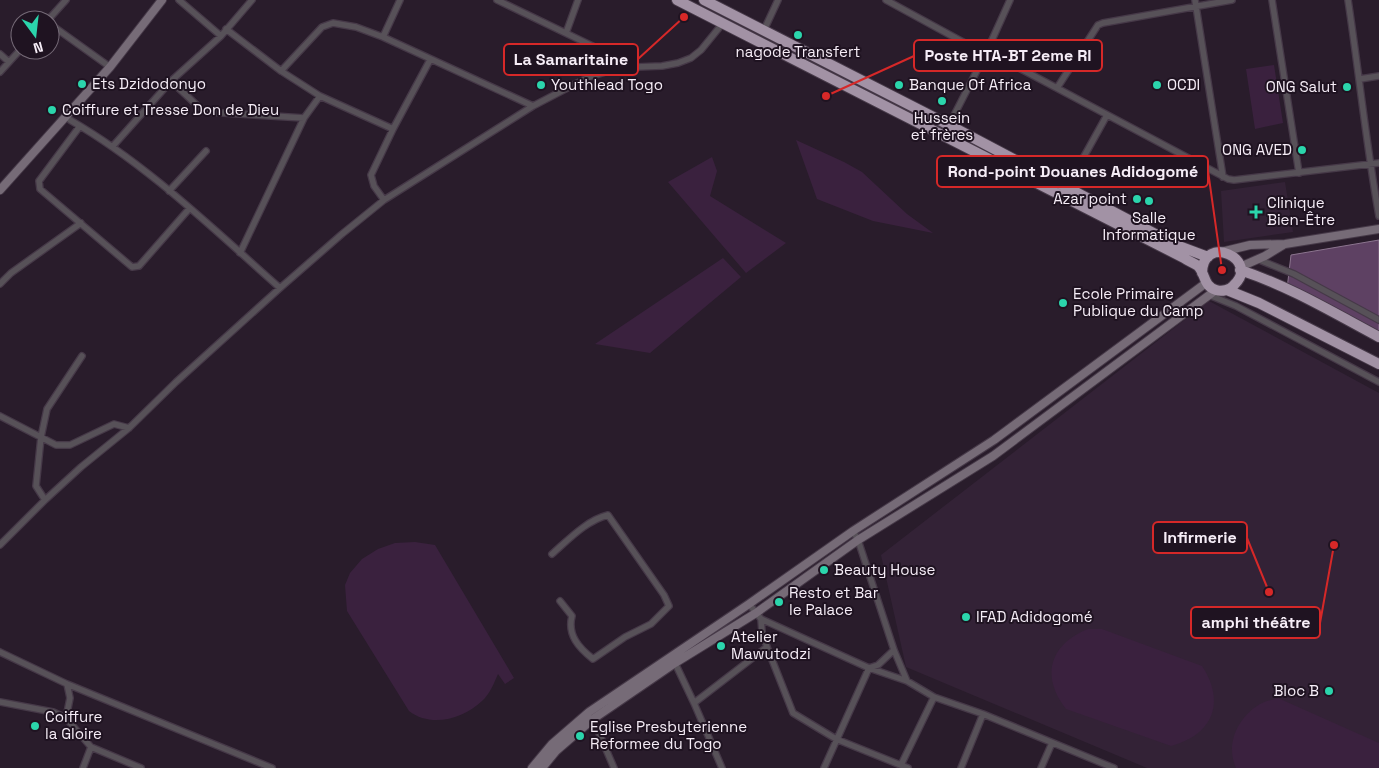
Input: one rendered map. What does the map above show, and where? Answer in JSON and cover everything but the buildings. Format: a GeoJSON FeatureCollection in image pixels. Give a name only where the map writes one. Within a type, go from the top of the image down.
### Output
{"type":"FeatureCollection","features":[{"type":"Feature","properties":{"kind":"highway"},"geometry":{"type":"LineString","coordinates":[[676,0],[692,4],[723,23],[793,60],[1005,166],[1198,266],[1206,283],[1218,292],[1259,303],[1379,364]]}},
{"type":"Feature","properties":{"kind":"highway"},"geometry":{"type":"LineString","coordinates":[[704,0],[949,125],[1176,246],[1208,257]]}},
{"type":"Feature","properties":{"kind":"highway"},"geometry":{"type":"LineString","coordinates":[[793,60],[799,48]]}},
{"type":"Feature","properties":{"kind":"highway"},"geometry":{"type":"LineString","coordinates":[[1202,273],[1203,264],[1208,257],[1220,252],[1236,258],[1240,268],[1237,282],[1218,292]]}},
{"type":"Feature","properties":{"kind":"highway"},"geometry":{"type":"LineString","coordinates":[[1240,268],[1306,298],[1379,337]]}},
{"type":"Feature","properties":{"kind":"main road"},"geometry":{"type":"LineString","coordinates":[[0,190],[110,67],[162,0]]}},
{"type":"Feature","properties":{"kind":"main road"},"geometry":{"type":"LineString","coordinates":[[1220,252],[1250,245],[1285,244],[1379,228]]}},
{"type":"Feature","properties":{"kind":"main road"},"geometry":{"type":"LineString","coordinates":[[1240,268],[1285,244]]}},
{"type":"Feature","properties":{"kind":"main road"},"geometry":{"type":"LineString","coordinates":[[532,768],[552,744],[589,712],[853,531],[994,440],[1206,283]]}},
{"type":"Feature","properties":{"kind":"main road"},"geometry":{"type":"LineString","coordinates":[[542,768],[556,750],[593,719],[675,663],[758,616],[858,540],[994,456],[1218,292]]}},
{"type":"Feature","properties":{"kind":"street"},"geometry":{"type":"LineString","coordinates":[[57,10],[66,0]]}},
{"type":"Feature","properties":{"kind":"street"},"geometry":{"type":"LineString","coordinates":[[179,0],[220,36]]}},
{"type":"Feature","properties":{"kind":"street"},"geometry":{"type":"LineString","coordinates":[[113,146],[171,81],[220,36],[252,0]]}},
{"type":"Feature","properties":{"kind":"street"},"geometry":{"type":"LineString","coordinates":[[383,37],[400,0]]}},
{"type":"Feature","properties":{"kind":"street"},"geometry":{"type":"LineString","coordinates":[[497,0],[636,67]]}},
{"type":"Feature","properties":{"kind":"street"},"geometry":{"type":"LineString","coordinates":[[566,33],[578,0]]}},
{"type":"Feature","properties":{"kind":"street"},"geometry":{"type":"LineString","coordinates":[[764,30],[778,0]]}},
{"type":"Feature","properties":{"kind":"street"},"geometry":{"type":"LineString","coordinates":[[886,0],[1057,88],[1223,177],[1234,180],[1379,163]]}},
{"type":"Feature","properties":{"kind":"street"},"geometry":{"type":"LineString","coordinates":[[1057,88],[1098,26],[1103,23],[1195,3],[1232,0]]}},
{"type":"Feature","properties":{"kind":"street"},"geometry":{"type":"LineString","coordinates":[[1272,0],[1299,173]]}},
{"type":"Feature","properties":{"kind":"street"},"geometry":{"type":"LineString","coordinates":[[1348,0],[1370,164],[1379,216]]}},
{"type":"Feature","properties":{"kind":"street"},"geometry":{"type":"LineString","coordinates":[[949,125],[986,52],[1007,1]]}},
{"type":"Feature","properties":{"kind":"street"},"geometry":{"type":"LineString","coordinates":[[1195,3],[1223,177]]}},
{"type":"Feature","properties":{"kind":"street"},"geometry":{"type":"LineString","coordinates":[[281,72],[311,37],[327,24],[332,23],[356,27],[383,37],[533,106]]}},
{"type":"Feature","properties":{"kind":"street"},"geometry":{"type":"LineString","coordinates":[[0,545],[81,467],[129,428],[176,382],[280,288],[384,200],[533,106],[592,76],[636,67],[662,66],[691,58],[701,50],[723,23]]}},
{"type":"Feature","properties":{"kind":"street"},"geometry":{"type":"LineString","coordinates":[[226,29],[281,72],[320,96],[393,129]]}},
{"type":"Feature","properties":{"kind":"street"},"geometry":{"type":"LineString","coordinates":[[60,31],[110,67]]}},
{"type":"Feature","properties":{"kind":"street"},"geometry":{"type":"LineString","coordinates":[[0,54],[9,62],[0,72]]}},
{"type":"Feature","properties":{"kind":"street"},"geometry":{"type":"LineString","coordinates":[[384,200],[374,186],[371,175],[430,60]]}},
{"type":"Feature","properties":{"kind":"street"},"geometry":{"type":"LineString","coordinates":[[1360,79],[1379,76]]}},
{"type":"Feature","properties":{"kind":"street"},"geometry":{"type":"LineString","coordinates":[[171,81],[205,112],[304,118]]}},
{"type":"Feature","properties":{"kind":"street"},"geometry":{"type":"LineString","coordinates":[[240,253],[304,118],[320,96]]}},
{"type":"Feature","properties":{"kind":"street"},"geometry":{"type":"LineString","coordinates":[[1067,187],[1107,115]]}},
{"type":"Feature","properties":{"kind":"street"},"geometry":{"type":"LineString","coordinates":[[66,116],[113,146],[169,191],[280,288]]}},
{"type":"Feature","properties":{"kind":"street"},"geometry":{"type":"LineString","coordinates":[[80,126],[39,181],[40,189],[132,267],[139,266],[190,209]]}},
{"type":"Feature","properties":{"kind":"street"},"geometry":{"type":"LineString","coordinates":[[169,191],[206,151]]}},
{"type":"Feature","properties":{"kind":"street"},"geometry":{"type":"LineString","coordinates":[[0,284],[10,273],[81,223]]}},
{"type":"Feature","properties":{"kind":"street"},"geometry":{"type":"LineString","coordinates":[[1257,259],[1294,274],[1379,320]]}},
{"type":"Feature","properties":{"kind":"street"},"geometry":{"type":"LineString","coordinates":[[1218,292],[1236,306],[1379,382]]}},
{"type":"Feature","properties":{"kind":"street"},"geometry":{"type":"LineString","coordinates":[[46,500],[36,486],[41,436],[47,409],[82,356]]}},
{"type":"Feature","properties":{"kind":"street"},"geometry":{"type":"LineString","coordinates":[[0,416],[56,445],[70,445],[114,424],[129,428]]}},
{"type":"Feature","properties":{"kind":"street"},"geometry":{"type":"LineString","coordinates":[[552,554],[580,530],[608,514],[664,595],[669,606],[652,624],[625,637],[593,659],[581,650],[572,636],[570,624],[572,616],[560,601]]}},
{"type":"Feature","properties":{"kind":"street"},"geometry":{"type":"LineString","coordinates":[[853,531],[858,540],[894,650],[907,681]]}},
{"type":"Feature","properties":{"kind":"street"},"geometry":{"type":"LineString","coordinates":[[749,604],[758,616],[767,648],[793,713],[836,739],[908,768]]}},
{"type":"Feature","properties":{"kind":"street"},"geometry":{"type":"LineString","coordinates":[[758,616],[869,668],[907,681],[934,697],[983,714],[1114,768]]}},
{"type":"Feature","properties":{"kind":"street"},"geometry":{"type":"LineString","coordinates":[[694,704],[767,648]]}},
{"type":"Feature","properties":{"kind":"street"},"geometry":{"type":"LineString","coordinates":[[824,768],[869,668],[878,665],[894,650]]}},
{"type":"Feature","properties":{"kind":"street"},"geometry":{"type":"LineString","coordinates":[[0,652],[67,684],[272,768]]}},
{"type":"Feature","properties":{"kind":"street"},"geometry":{"type":"LineString","coordinates":[[675,663],[722,768]]}},
{"type":"Feature","properties":{"kind":"street"},"geometry":{"type":"LineString","coordinates":[[66,718],[70,698],[67,684]]}},
{"type":"Feature","properties":{"kind":"street"},"geometry":{"type":"LineString","coordinates":[[901,765],[934,697]]}},
{"type":"Feature","properties":{"kind":"street"},"geometry":{"type":"LineString","coordinates":[[0,702],[52,712],[66,718],[91,747],[142,768]]}},
{"type":"Feature","properties":{"kind":"street"},"geometry":{"type":"LineString","coordinates":[[961,768],[983,714]]}},
{"type":"Feature","properties":{"kind":"street"},"geometry":{"type":"LineString","coordinates":[[593,719],[614,768]]}},
{"type":"Feature","properties":{"kind":"street"},"geometry":{"type":"LineString","coordinates":[[1041,768],[1052,743]]}},
{"type":"Feature","properties":{"kind":"street"},"geometry":{"type":"LineString","coordinates":[[83,768],[91,747]]}},
{"type":"Feature","properties":{"kind":"shaded area"},"geometry":{"type":"Polygon","coordinates":[[[1274,65],[1283,123],[1255,129],[1246,69],[1274,65]]]}},
{"type":"Feature","properties":{"kind":"shaded area"},"geometry":{"type":"Polygon","coordinates":[[[796,140],[862,172],[907,214],[933,233],[873,221],[817,199],[796,140]]]}},
{"type":"Feature","properties":{"kind":"shaded area"},"geometry":{"type":"Polygon","coordinates":[[[712,157],[717,171],[710,196],[786,243],[746,273],[668,182],[712,157]]]}},
{"type":"Feature","properties":{"kind":"shaded area","name":"Clinique Bien-Être"},"geometry":{"type":"Polygon","coordinates":[[[1285,182],[1293,232],[1224,242],[1221,191],[1285,182]]]}},
{"type":"Feature","properties":{"kind":"shaded area"},"geometry":{"type":"Polygon","coordinates":[[[1379,240],[1379,334],[1287,289],[1291,255],[1379,240]]]}},
{"type":"Feature","properties":{"kind":"shaded area"},"geometry":{"type":"Polygon","coordinates":[[[723,258],[741,277],[650,353],[595,344],[723,258]]]}},
{"type":"Feature","properties":{"kind":"shaded area"},"geometry":{"type":"Polygon","coordinates":[[[1209,301],[1379,393],[1379,768],[1147,768],[906,667],[881,555],[1209,301]]]}},
{"type":"Feature","properties":{"kind":"shaded area"},"geometry":{"type":"Polygon","coordinates":[[[415,542],[435,545],[514,678],[505,684],[498,674],[490,692],[482,701],[466,713],[447,719],[427,719],[409,711],[347,611],[345,585],[350,573],[362,559],[378,549],[395,543],[415,542]]]}},
{"type":"Feature","properties":{"kind":"shaded area"},"geometry":{"type":"Polygon","coordinates":[[[1088,629],[1102,629],[1202,666],[1209,679],[1214,704],[1206,725],[1197,734],[1171,746],[1066,709],[1053,685],[1053,662],[1057,652],[1065,643],[1075,635],[1088,629]]]}},
{"type":"Feature","properties":{"kind":"shaded area"},"geometry":{"type":"Polygon","coordinates":[[[1278,698],[1379,743],[1379,768],[1236,768],[1232,750],[1233,741],[1240,724],[1252,709],[1266,701],[1278,698]]]}},
{"type":"Feature","properties":{"kind":"place","name":"La Samaritaine"},"geometry":{"type":"Point","coordinates":[684,17]}},
{"type":"Feature","properties":{"kind":"place","name":"nagode Transfert"},"geometry":{"type":"Point","coordinates":[798,35]}},
{"type":"Feature","properties":{"kind":"place","name":"Ets Dzidodonyo"},"geometry":{"type":"Point","coordinates":[82,84]}},
{"type":"Feature","properties":{"kind":"place","name":"Youthlead Togo"},"geometry":{"type":"Point","coordinates":[541,85]}},
{"type":"Feature","properties":{"kind":"place","name":"Banque Of Africa"},"geometry":{"type":"Point","coordinates":[899,85]}},
{"type":"Feature","properties":{"kind":"place","name":"OCDI"},"geometry":{"type":"Point","coordinates":[1157,85]}},
{"type":"Feature","properties":{"kind":"place","name":"ONG Salut"},"geometry":{"type":"Point","coordinates":[1347,87]}},
{"type":"Feature","properties":{"kind":"place","name":"Poste HTA-BT 2eme RI"},"geometry":{"type":"Point","coordinates":[826,96]}},
{"type":"Feature","properties":{"kind":"place","name":"Hussein et frères"},"geometry":{"type":"Point","coordinates":[942,101]}},
{"type":"Feature","properties":{"kind":"place","name":"Coiffure et Tresse Don de Dieu"},"geometry":{"type":"Point","coordinates":[52,110]}},
{"type":"Feature","properties":{"kind":"place","name":"ONG AVED"},"geometry":{"type":"Point","coordinates":[1302,150]}},
{"type":"Feature","properties":{"kind":"place","name":"Azar point"},"geometry":{"type":"Point","coordinates":[1137,199]}},
{"type":"Feature","properties":{"kind":"place","name":"Salle Informatique"},"geometry":{"type":"Point","coordinates":[1149,201]}},
{"type":"Feature","properties":{"kind":"place","name":"Clinique Bien-Être"},"geometry":{"type":"Point","coordinates":[1256,212]}},
{"type":"Feature","properties":{"kind":"place","name":"Rond-point Douanes Adidogomé"},"geometry":{"type":"Point","coordinates":[1222,270]}},
{"type":"Feature","properties":{"kind":"place","name":"Ecole Primaire Publique du Camp"},"geometry":{"type":"Point","coordinates":[1063,303]}},
{"type":"Feature","properties":{"kind":"place","name":"amphi théâtre"},"geometry":{"type":"Point","coordinates":[1334,545]}},
{"type":"Feature","properties":{"kind":"place","name":"Beauty House"},"geometry":{"type":"Point","coordinates":[824,570]}},
{"type":"Feature","properties":{"kind":"place","name":"Infirmerie"},"geometry":{"type":"Point","coordinates":[1269,592]}},
{"type":"Feature","properties":{"kind":"place","name":"Resto et Bar le Palace"},"geometry":{"type":"Point","coordinates":[779,602]}},
{"type":"Feature","properties":{"kind":"place","name":"IFAD Adidogomé"},"geometry":{"type":"Point","coordinates":[966,617]}},
{"type":"Feature","properties":{"kind":"place","name":"Atelier Mawutodzi"},"geometry":{"type":"Point","coordinates":[721,646]}},
{"type":"Feature","properties":{"kind":"place","name":"Bloc B"},"geometry":{"type":"Point","coordinates":[1329,691]}},
{"type":"Feature","properties":{"kind":"place","name":"Coiffure la Gloire"},"geometry":{"type":"Point","coordinates":[35,726]}},
{"type":"Feature","properties":{"kind":"place","name":"Eglise Presbyterienne Reformee du Togo"},"geometry":{"type":"Point","coordinates":[580,736]}}]}
